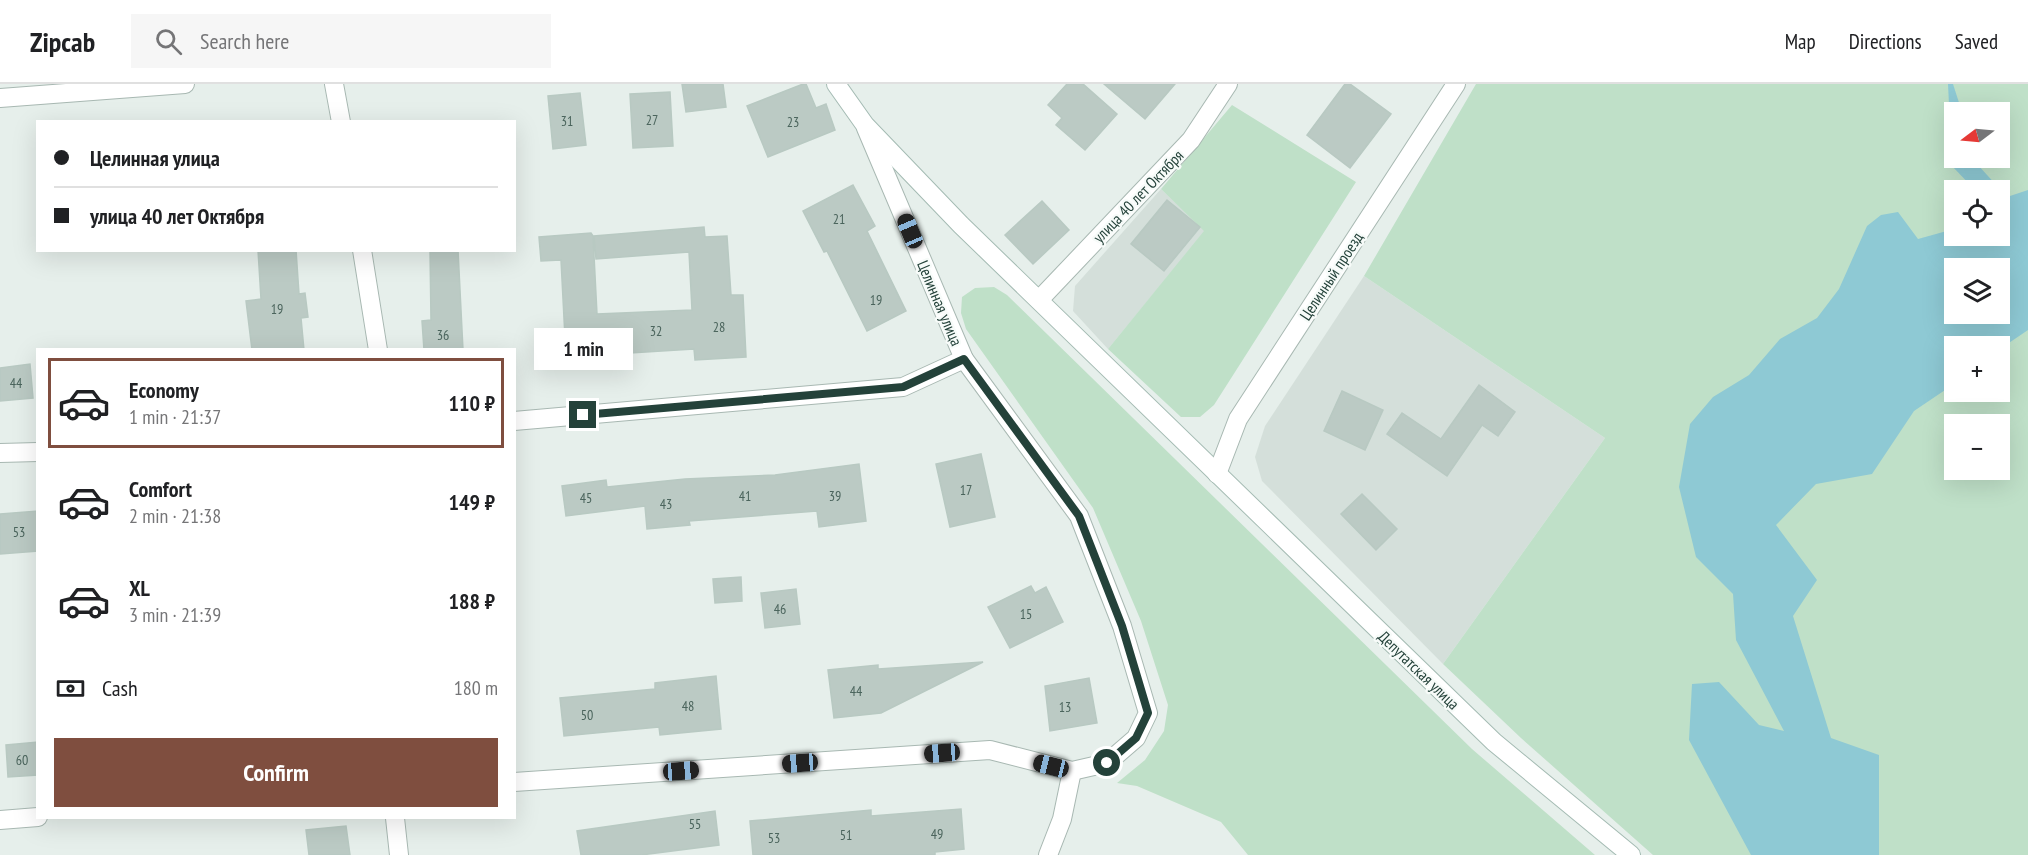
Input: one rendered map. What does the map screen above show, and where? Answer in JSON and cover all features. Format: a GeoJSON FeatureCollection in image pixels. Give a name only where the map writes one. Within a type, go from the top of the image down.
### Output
{"type":"FeatureCollection","features":[{"type":"Feature","properties":{"kind":"street"},"geometry":{"type":"LineString","coordinates":[[0,98],[185,84]]}},
{"type":"Feature","properties":{"kind":"street"},"geometry":{"type":"LineString","coordinates":[[334,84],[341,120]]}},
{"type":"Feature","properties":{"kind":"street","name":"Целинная улица"},"geometry":{"type":"LineString","coordinates":[[836,84],[865,125],[964,359],[1079,516],[1122,626],[1148,713],[1136,738],[1107,763],[1072,771]]}},
{"type":"Feature","properties":{"kind":"street","name":"улица 40 лет Октября"},"geometry":{"type":"LineString","coordinates":[[1039,300],[1191,140],[1228,84]]}},
{"type":"Feature","properties":{"kind":"street","name":"Целинный проезд"},"geometry":{"type":"LineString","coordinates":[[1217,474],[1238,419],[1456,84]]}},
{"type":"Feature","properties":{"kind":"street","name":"Депутатская улица"},"geometry":{"type":"LineString","coordinates":[[865,125],[961,225],[1494,742],[1631,855]]}},
{"type":"Feature","properties":{"kind":"street"},"geometry":{"type":"LineString","coordinates":[[362,252],[378,348]]}},
{"type":"Feature","properties":{"kind":"street"},"geometry":{"type":"LineString","coordinates":[[516,421],[903,387],[964,359]]}},
{"type":"Feature","properties":{"kind":"street"},"geometry":{"type":"LineString","coordinates":[[0,453],[36,452]]}},
{"type":"Feature","properties":{"kind":"street"},"geometry":{"type":"LineString","coordinates":[[516,782],[990,750],[1072,771],[1062,819],[1048,855]]}},
{"type":"Feature","properties":{"kind":"street"},"geometry":{"type":"LineString","coordinates":[[0,820],[36,817]]}},
{"type":"Feature","properties":{"kind":"street"},"geometry":{"type":"LineString","coordinates":[[395,819],[399,855]]}},
{"type":"Feature","properties":{"kind":"shaded area"},"geometry":{"type":"Polygon","coordinates":[[[1161,189],[1205,231],[1108,349],[1073,311],[1075,286],[1161,189]]]}},
{"type":"Feature","properties":{"kind":"shaded area"},"geometry":{"type":"Polygon","coordinates":[[[1364,276],[1605,438],[1443,664],[1262,481],[1255,457],[1265,426],[1364,276]]]}},
{"type":"Feature","properties":{"kind":"green space"},"geometry":{"type":"Polygon","coordinates":[[[1476,84],[2028,84],[2028,855],[1653,855],[1521,738],[1443,664],[1605,438],[1364,276],[1476,84]]]}},
{"type":"Feature","properties":{"kind":"green space"},"geometry":{"type":"Polygon","coordinates":[[[1232,105],[1356,182],[1214,405],[1200,417],[1181,417],[1108,349],[1204,231],[1161,189],[1232,105]]]}},
{"type":"Feature","properties":{"kind":"green space"},"geometry":{"type":"Polygon","coordinates":[[[994,287],[1007,295],[1472,749],[1595,855],[1248,855],[1221,822],[1137,786],[1117,783],[1145,760],[1164,731],[1168,705],[1141,621],[1093,508],[966,329],[961,313],[962,297],[975,288],[994,287]]]}},
{"type":"Feature","properties":{"kind":"water"},"geometry":{"type":"Polygon","coordinates":[[[1948,84],[1953,84],[1959,102],[1949,102],[1948,84]]]}},
{"type":"Feature","properties":{"kind":"water"},"geometry":{"type":"Polygon","coordinates":[[[1954,168],[1981,168],[1992,180],[1965,180],[1954,168]]]}},
{"type":"Feature","properties":{"kind":"water"},"geometry":{"type":"Polygon","coordinates":[[[2028,190],[2028,330],[2010,342],[2010,336],[1944,336],[1944,391],[1914,411],[1872,474],[1816,484],[1776,525],[1817,580],[1793,616],[1831,738],[1879,755],[1879,855],[1751,855],[1689,740],[1692,684],[1719,682],[1759,725],[1784,731],[1736,640],[1733,594],[1696,557],[1679,487],[1690,424],[1713,397],[1749,375],[1780,339],[1817,318],[1839,289],[1867,226],[1881,215],[1898,212],[1918,239],[1944,232],[1944,246],[2010,246],[2010,196],[2028,190]]]}},
{"type":"Feature","properties":{"kind":"building"},"geometry":{"type":"Polygon","coordinates":[[[682,84],[723,84],[726,107],[686,112],[682,84]]]}},
{"type":"Feature","properties":{"kind":"building"},"geometry":{"type":"Polygon","coordinates":[[[806,84],[816,108],[826,104],[835,130],[768,157],[747,106],[806,84]]]}},
{"type":"Feature","properties":{"kind":"building"},"geometry":{"type":"Polygon","coordinates":[[[1067,84],[1083,84],[1117,114],[1085,150],[1056,125],[1062,118],[1048,105],[1067,84]]]}},
{"type":"Feature","properties":{"kind":"building"},"geometry":{"type":"Polygon","coordinates":[[[1104,84],[1175,84],[1145,119],[1104,84]]]}},
{"type":"Feature","properties":{"kind":"building"},"geometry":{"type":"Polygon","coordinates":[[[1345,84],[1350,84],[1391,114],[1350,168],[1307,135],[1345,84]]]}},
{"type":"Feature","properties":{"kind":"building"},"geometry":{"type":"Polygon","coordinates":[[[670,92],[673,146],[633,148],[630,94],[670,92]]]}},
{"type":"Feature","properties":{"kind":"building"},"geometry":{"type":"Polygon","coordinates":[[[580,93],[586,145],[553,149],[548,96],[580,93]]]}},
{"type":"Feature","properties":{"kind":"building"},"geometry":{"type":"Polygon","coordinates":[[[853,185],[875,226],[867,231],[906,311],[867,331],[827,251],[824,252],[803,211],[853,185]]]}},
{"type":"Feature","properties":{"kind":"building"},"geometry":{"type":"Polygon","coordinates":[[[1167,200],[1200,227],[1164,271],[1131,244],[1167,200]]]}},
{"type":"Feature","properties":{"kind":"building"},"geometry":{"type":"Polygon","coordinates":[[[1042,201],[1069,230],[1033,264],[1005,235],[1042,201]]]}},
{"type":"Feature","properties":{"kind":"building"},"geometry":{"type":"Polygon","coordinates":[[[704,227],[705,237],[727,236],[731,295],[743,295],[746,357],[695,360],[694,349],[566,357],[561,260],[541,261],[539,237],[591,233],[597,314],[692,310],[689,252],[596,259],[594,236],[704,227]]]}},
{"type":"Feature","properties":{"kind":"building"},"geometry":{"type":"Polygon","coordinates":[[[258,252],[296,252],[299,294],[305,293],[308,317],[301,318],[304,348],[252,348],[246,301],[261,299],[258,252]]]}},
{"type":"Feature","properties":{"kind":"building"},"geometry":{"type":"Polygon","coordinates":[[[430,252],[458,252],[463,348],[424,348],[422,321],[431,320],[430,252]]]}},
{"type":"Feature","properties":{"kind":"building"},"geometry":{"type":"Polygon","coordinates":[[[30,364],[33,398],[0,401],[0,368],[30,364]]]}},
{"type":"Feature","properties":{"kind":"building"},"geometry":{"type":"Polygon","coordinates":[[[1479,385],[1515,412],[1498,436],[1482,425],[1447,476],[1387,434],[1402,413],[1441,439],[1479,385]]]}},
{"type":"Feature","properties":{"kind":"building"},"geometry":{"type":"Polygon","coordinates":[[[1342,391],[1383,410],[1365,450],[1324,431],[1342,391]]]}},
{"type":"Feature","properties":{"kind":"building"},"geometry":{"type":"Polygon","coordinates":[[[981,454],[995,517],[950,527],[936,464],[981,454]]]}},
{"type":"Feature","properties":{"kind":"building"},"geometry":{"type":"Polygon","coordinates":[[[859,464],[866,521],[819,527],[817,511],[689,521],[690,525],[647,529],[645,506],[566,516],[562,486],[606,480],[607,487],[685,479],[775,475],[859,464]]]}},
{"type":"Feature","properties":{"kind":"building"},"geometry":{"type":"Polygon","coordinates":[[[1362,494],[1397,529],[1376,550],[1341,514],[1362,494]]]}},
{"type":"Feature","properties":{"kind":"building"},"geometry":{"type":"Polygon","coordinates":[[[36,511],[36,551],[0,554],[0,514],[36,511]]]}},
{"type":"Feature","properties":{"kind":"building"},"geometry":{"type":"Polygon","coordinates":[[[741,577],[742,601],[715,603],[713,579],[741,577]]]}},
{"type":"Feature","properties":{"kind":"building"},"geometry":{"type":"Polygon","coordinates":[[[1031,586],[1035,593],[1046,587],[1063,622],[1010,648],[988,607],[1031,586]]]}},
{"type":"Feature","properties":{"kind":"building"},"geometry":{"type":"Polygon","coordinates":[[[796,589],[800,624],[765,628],[761,593],[796,589]]]}},
{"type":"Feature","properties":{"kind":"building"},"geometry":{"type":"Polygon","coordinates":[[[983,662],[881,713],[834,718],[828,670],[878,665],[878,669],[983,662]]]}},
{"type":"Feature","properties":{"kind":"building"},"geometry":{"type":"Polygon","coordinates":[[[716,676],[721,729],[660,735],[659,727],[564,736],[560,698],[655,689],[655,683],[716,676]]]}},
{"type":"Feature","properties":{"kind":"building"},"geometry":{"type":"Polygon","coordinates":[[[1089,678],[1097,723],[1050,731],[1045,686],[1089,678]]]}},
{"type":"Feature","properties":{"kind":"building"},"geometry":{"type":"Polygon","coordinates":[[[36,742],[36,775],[8,777],[6,745],[36,742]]]}},
{"type":"Feature","properties":{"kind":"building"},"geometry":{"type":"Polygon","coordinates":[[[961,809],[964,849],[935,852],[935,855],[753,855],[750,821],[871,810],[871,816],[961,809]]]}},
{"type":"Feature","properties":{"kind":"building"},"geometry":{"type":"Polygon","coordinates":[[[715,811],[719,845],[641,855],[581,855],[577,831],[715,811]]]}},
{"type":"Feature","properties":{"kind":"building"},"geometry":{"type":"Polygon","coordinates":[[[346,826],[350,855],[309,855],[306,830],[346,826]]]}},
{"type":"Feature","properties":{"kind":"route"},"geometry":{"type":"LineString","coordinates":[[583,415],[903,387],[964,359],[1079,516],[1122,626],[1148,713],[1136,738],[1107,763]]}}]}
